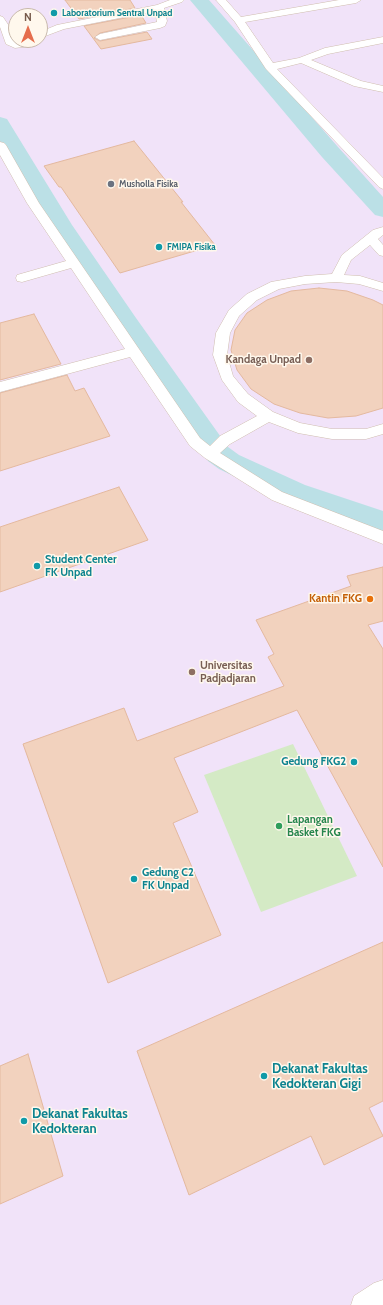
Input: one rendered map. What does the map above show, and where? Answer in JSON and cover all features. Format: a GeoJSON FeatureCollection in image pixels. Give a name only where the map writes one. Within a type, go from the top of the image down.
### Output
{"type":"FeatureCollection","features":[{"type":"Feature","properties":{"kind":"lane"},"geometry":{"type":"LineString","coordinates":[[48,32],[61,27],[159,6],[179,0]]}},
{"type":"Feature","properties":{"kind":"lane"},"geometry":{"type":"LineString","coordinates":[[221,0],[239,20],[270,68],[383,185]]}},
{"type":"Feature","properties":{"kind":"lane"},"geometry":{"type":"LineString","coordinates":[[239,20],[356,0]]}},
{"type":"Feature","properties":{"kind":"lane"},"geometry":{"type":"LineString","coordinates":[[100,37],[161,24],[162,21],[159,6]]}},
{"type":"Feature","properties":{"kind":"lane"},"geometry":{"type":"LineString","coordinates":[[0,19],[8,32],[4,39]]}},
{"type":"Feature","properties":{"kind":"lane"},"geometry":{"type":"LineString","coordinates":[[270,68],[302,60],[325,51],[383,40]]}},
{"type":"Feature","properties":{"kind":"lane"},"geometry":{"type":"LineString","coordinates":[[302,60],[358,84],[383,89]]}},
{"type":"Feature","properties":{"kind":"lane"},"geometry":{"type":"LineString","coordinates":[[0,145],[33,203],[195,442],[210,454],[277,496],[383,538]]}},
{"type":"Feature","properties":{"kind":"lane"},"geometry":{"type":"LineString","coordinates":[[336,278],[346,258],[376,234],[383,252]]}},
{"type":"Feature","properties":{"kind":"lane"},"geometry":{"type":"LineString","coordinates":[[22,278],[75,263]]}},
{"type":"Feature","properties":{"kind":"lane"},"geometry":{"type":"LineString","coordinates":[[383,287],[360,280],[336,278],[305,280],[276,285],[252,297],[234,314],[223,333],[220,355],[227,377],[243,398],[268,416],[298,428],[332,434],[366,434],[383,429]]}},
{"type":"Feature","properties":{"kind":"lane"},"geometry":{"type":"LineString","coordinates":[[0,387],[134,351]]}},
{"type":"Feature","properties":{"kind":"lane"},"geometry":{"type":"LineString","coordinates":[[210,454],[226,440],[268,416]]}},
{"type":"Feature","properties":{"kind":"lane"},"geometry":{"type":"LineString","coordinates":[[363,1305],[383,1292]]}},
{"type":"Feature","properties":{"kind":"shaded area","name":"Universitas Padjadjaran"},"geometry":{"type":"Polygon","coordinates":[[[0,0],[383,0],[383,1305],[0,1305],[0,0]]]}},
{"type":"Feature","properties":{"kind":"green space","name":"Lapangan Basket FKG"},"geometry":{"type":"Polygon","coordinates":[[[293,744],[357,876],[261,912],[204,775],[293,744]]]}},
{"type":"Feature","properties":{"kind":"building"},"geometry":{"type":"Polygon","coordinates":[[[65,0],[130,0],[135,8],[79,19],[65,0]]]}},
{"type":"Feature","properties":{"kind":"building"},"geometry":{"type":"Polygon","coordinates":[[[141,15],[146,23],[100,33],[94,38],[100,41],[147,32],[152,39],[101,49],[84,26],[141,15]]]}},
{"type":"Feature","properties":{"kind":"building"},"geometry":{"type":"Polygon","coordinates":[[[134,141],[215,245],[120,273],[61,187],[59,187],[44,166],[134,141]]]}},
{"type":"Feature","properties":{"kind":"building","name":"Kandaga Unpad"},"geometry":{"type":"Polygon","coordinates":[[[319,288],[347,291],[383,305],[383,408],[356,416],[328,418],[300,413],[274,404],[251,389],[237,370],[231,350],[235,330],[247,313],[267,300],[291,291],[319,288]]]}},
{"type":"Feature","properties":{"kind":"building"},"geometry":{"type":"Polygon","coordinates":[[[34,314],[61,364],[0,380],[0,323],[34,314]]]}},
{"type":"Feature","properties":{"kind":"building"},"geometry":{"type":"Polygon","coordinates":[[[67,375],[75,391],[84,388],[110,436],[0,471],[0,393],[67,375]]]}},
{"type":"Feature","properties":{"kind":"building","name":"Student Center FK Unpad"},"geometry":{"type":"Polygon","coordinates":[[[119,487],[148,540],[0,592],[0,527],[119,487]]]}},
{"type":"Feature","properties":{"kind":"building"},"geometry":{"type":"Polygon","coordinates":[[[383,567],[383,621],[368,625],[383,649],[383,867],[297,710],[174,758],[198,812],[173,823],[221,935],[108,983],[23,744],[124,708],[137,741],[284,686],[268,657],[274,654],[256,620],[351,586],[347,576],[383,567]]]}},
{"type":"Feature","properties":{"kind":"building","name":"Dekanat Fakultas Kedokteran Gigi"},"geometry":{"type":"Polygon","coordinates":[[[383,942],[383,1101],[369,1108],[383,1136],[324,1165],[311,1136],[189,1195],[137,1051],[383,942]]]}},
{"type":"Feature","properties":{"kind":"building","name":"Dekanat Fakultas Kedokteran"},"geometry":{"type":"Polygon","coordinates":[[[28,1054],[63,1176],[0,1204],[0,1066],[28,1054]]]}},
{"type":"Feature","properties":{"kind":"waterway"},"geometry":{"type":"LineString","coordinates":[[199,0],[330,152],[383,210]]}},
{"type":"Feature","properties":{"kind":"waterway"},"geometry":{"type":"LineString","coordinates":[[0,123],[61,225],[127,324],[218,454],[229,462],[295,493],[383,523]]}},
{"type":"Feature","properties":{"kind":"place","name":"Laboratorium Sentral Unpad"},"geometry":{"type":"Point","coordinates":[54,13]}},
{"type":"Feature","properties":{"kind":"place","name":"Musholla Fisika"},"geometry":{"type":"Point","coordinates":[111,184]}},
{"type":"Feature","properties":{"kind":"place","name":"FMIPA Fisika"},"geometry":{"type":"Point","coordinates":[159,247]}},
{"type":"Feature","properties":{"kind":"place","name":"Kandaga Unpad"},"geometry":{"type":"Point","coordinates":[309,360]}},
{"type":"Feature","properties":{"kind":"place","name":"Student Center FK Unpad"},"geometry":{"type":"Point","coordinates":[37,566]}},
{"type":"Feature","properties":{"kind":"place","name":"Kantin FKG"},"geometry":{"type":"Point","coordinates":[370,599]}},
{"type":"Feature","properties":{"kind":"place","name":"Universitas Padjadjaran"},"geometry":{"type":"Point","coordinates":[192,672]}},
{"type":"Feature","properties":{"kind":"place","name":"Gedung FKG2"},"geometry":{"type":"Point","coordinates":[354,762]}},
{"type":"Feature","properties":{"kind":"place","name":"Lapangan Basket FKG"},"geometry":{"type":"Point","coordinates":[279,826]}},
{"type":"Feature","properties":{"kind":"place","name":"Gedung C2 FK Unpad"},"geometry":{"type":"Point","coordinates":[134,879]}},
{"type":"Feature","properties":{"kind":"place","name":"Dekanat Fakultas Kedokteran Gigi"},"geometry":{"type":"Point","coordinates":[264,1076]}},
{"type":"Feature","properties":{"kind":"place","name":"Dekanat Fakultas Kedokteran"},"geometry":{"type":"Point","coordinates":[24,1121]}}]}
